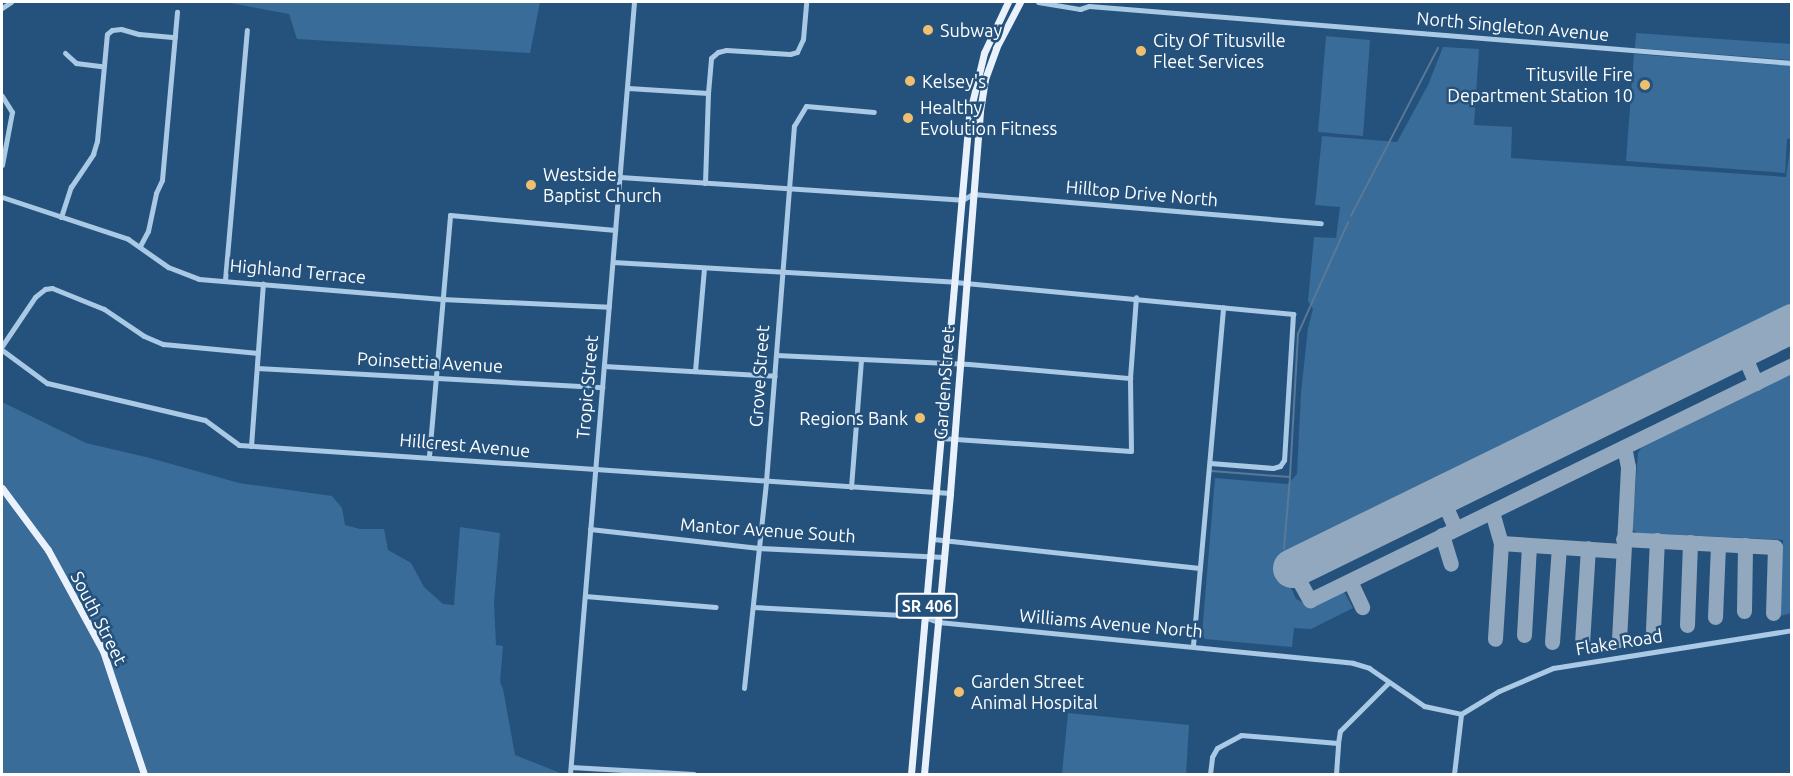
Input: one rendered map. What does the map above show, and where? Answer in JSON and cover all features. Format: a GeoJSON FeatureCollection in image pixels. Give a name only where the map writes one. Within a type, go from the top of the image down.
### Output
{"type":"FeatureCollection","features":[{"type":"Feature","properties":{"kind":"main road","name":"Garden Street"},"geometry":{"type":"LineString","coordinates":[[911,774],[969,116],[978,74],[990,38],[1008,2]]}},
{"type":"Feature","properties":{"kind":"main road","name":"Garden Street"},"geometry":{"type":"LineString","coordinates":[[924,774],[961,365],[973,194],[986,79],[996,48],[1020,2]]}},
{"type":"Feature","properties":{"kind":"main road","name":"South Street"},"geometry":{"type":"LineString","coordinates":[[2,488],[48,550],[103,651],[144,774]]}},
{"type":"Feature","properties":{"kind":"main road"},"geometry":{"type":"LineString","coordinates":[[920,678],[934,674]]}},
{"type":"Feature","properties":{"kind":"street"},"geometry":{"type":"LineString","coordinates":[[2,8],[11,2]]}},
{"type":"Feature","properties":{"kind":"street","name":"Tropic Street"},"geometry":{"type":"LineString","coordinates":[[570,774],[634,2]]}},
{"type":"Feature","properties":{"kind":"street"},"geometry":{"type":"LineString","coordinates":[[705,183],[711,58],[718,52],[796,52],[803,39],[806,2]]}},
{"type":"Feature","properties":{"kind":"street","name":"North Singleton Avenue"},"geometry":{"type":"LineString","coordinates":[[1038,2],[1080,9],[1089,6],[1791,63]]}},
{"type":"Feature","properties":{"kind":"street","name":"North Singleton Avenue"},"geometry":{"type":"LineString","coordinates":[[1083,2],[1089,6]]}},
{"type":"Feature","properties":{"kind":"street"},"geometry":{"type":"LineString","coordinates":[[140,246],[148,231],[156,193],[162,180],[177,12]]}},
{"type":"Feature","properties":{"kind":"street"},"geometry":{"type":"LineString","coordinates":[[61,217],[71,188],[93,154],[107,34],[112,30],[175,37]]}},
{"type":"Feature","properties":{"kind":"street"},"geometry":{"type":"LineString","coordinates":[[225,280],[248,30]]}},
{"type":"Feature","properties":{"kind":"street"},"geometry":{"type":"LineString","coordinates":[[65,53],[76,63],[102,66]]}},
{"type":"Feature","properties":{"kind":"street"},"geometry":{"type":"LineString","coordinates":[[628,88],[708,93]]}},
{"type":"Feature","properties":{"kind":"street"},"geometry":{"type":"LineString","coordinates":[[2,96],[8,102],[12,112],[2,165]]}},
{"type":"Feature","properties":{"kind":"street","name":"Grove Street"},"geometry":{"type":"LineString","coordinates":[[744,688],[766,482],[794,126],[806,106],[874,112]]}},
{"type":"Feature","properties":{"kind":"street"},"geometry":{"type":"LineString","coordinates":[[620,177],[962,200],[973,194]]}},
{"type":"Feature","properties":{"kind":"street","name":"Hilltop Drive North"},"geometry":{"type":"LineString","coordinates":[[973,194],[1321,223]]}},
{"type":"Feature","properties":{"kind":"street","name":"Highland Terrace"},"geometry":{"type":"LineString","coordinates":[[2,197],[128,239],[168,267],[199,279],[442,298],[609,307]]}},
{"type":"Feature","properties":{"kind":"street"},"geometry":{"type":"LineString","coordinates":[[429,456],[450,215],[615,230]]}},
{"type":"Feature","properties":{"kind":"street"},"geometry":{"type":"LineString","coordinates":[[613,262],[955,282],[1136,297],[1293,314],[1284,460],[1280,466],[1273,468],[1210,463]]}},
{"type":"Feature","properties":{"kind":"street"},"geometry":{"type":"LineString","coordinates":[[695,371],[704,268]]}},
{"type":"Feature","properties":{"kind":"street"},"geometry":{"type":"LineString","coordinates":[[251,446],[263,283]]}},
{"type":"Feature","properties":{"kind":"street"},"geometry":{"type":"LineString","coordinates":[[2,348],[35,297],[45,289],[52,288],[104,309],[144,336],[163,344],[258,353]]}},
{"type":"Feature","properties":{"kind":"street"},"geometry":{"type":"LineString","coordinates":[[941,438],[1131,451],[1130,378],[1136,297]]}},
{"type":"Feature","properties":{"kind":"street"},"geometry":{"type":"LineString","coordinates":[[1193,645],[1223,307]]}},
{"type":"Feature","properties":{"kind":"street","name":"Hillcrest Avenue"},"geometry":{"type":"LineString","coordinates":[[2,348],[47,383],[205,420],[233,443],[251,446],[429,456],[595,471],[950,493]]}},
{"type":"Feature","properties":{"kind":"street"},"geometry":{"type":"LineString","coordinates":[[776,355],[961,365],[1130,378]]}},
{"type":"Feature","properties":{"kind":"street"},"geometry":{"type":"LineString","coordinates":[[851,487],[861,360]]}},
{"type":"Feature","properties":{"kind":"street"},"geometry":{"type":"LineString","coordinates":[[604,366],[775,376]]}},
{"type":"Feature","properties":{"kind":"street","name":"Poinsettia Avenue"},"geometry":{"type":"LineString","coordinates":[[256,368],[602,387]]}},
{"type":"Feature","properties":{"kind":"street","name":"Mantor Avenue South"},"geometry":{"type":"LineString","coordinates":[[591,529],[759,548],[944,557]]}},
{"type":"Feature","properties":{"kind":"street"},"geometry":{"type":"LineString","coordinates":[[933,539],[1199,567]]}},
{"type":"Feature","properties":{"kind":"street"},"geometry":{"type":"LineString","coordinates":[[585,596],[716,607]]}},
{"type":"Feature","properties":{"kind":"street","name":"Williams Avenue North"},"geometry":{"type":"LineString","coordinates":[[753,607],[926,617],[938,622],[1193,645],[1353,663],[1369,668],[1424,706],[1461,714]]}},
{"type":"Feature","properties":{"kind":"street","name":"Flake Road"},"geometry":{"type":"LineString","coordinates":[[1461,714],[1500,691],[1553,668],[1791,630]]}},
{"type":"Feature","properties":{"kind":"street"},"geometry":{"type":"LineString","coordinates":[[1336,774],[1340,731],[1388,683]]}},
{"type":"Feature","properties":{"kind":"street"},"geometry":{"type":"LineString","coordinates":[[1454,774],[1461,714]]}},
{"type":"Feature","properties":{"kind":"street"},"geometry":{"type":"LineString","coordinates":[[1210,774],[1212,757],[1217,748],[1241,735],[1338,743]]}},
{"type":"Feature","properties":{"kind":"street"},"geometry":{"type":"LineString","coordinates":[[571,767],[694,774]]}},
{"type":"Feature","properties":{"kind":"shaded area"},"geometry":{"type":"Polygon","coordinates":[[[225,2],[540,2],[530,53],[297,39],[289,14],[225,2]]]}},
{"type":"Feature","properties":{"kind":"shaded area"},"geometry":{"type":"Polygon","coordinates":[[[1636,33],[1791,44],[1791,60],[1635,48],[1636,33]]]}},
{"type":"Feature","properties":{"kind":"shaded area"},"geometry":{"type":"Polygon","coordinates":[[[1326,36],[1370,40],[1363,136],[1318,132],[1326,36]]]}},
{"type":"Feature","properties":{"kind":"shaded area"},"geometry":{"type":"Polygon","coordinates":[[[1443,47],[1479,49],[1474,125],[1512,127],[1511,158],[1786,177],[1791,141],[1791,306],[1279,561],[1296,599],[1310,606],[1344,592],[1353,608],[1311,629],[1294,628],[1292,647],[1205,639],[1202,634],[1215,478],[1288,484],[1297,474],[1301,393],[1308,328],[1313,309],[1308,301],[1314,237],[1336,238],[1340,207],[1315,205],[1322,136],[1397,142],[1428,85],[1443,47]]]}},
{"type":"Feature","properties":{"kind":"shaded area"},"geometry":{"type":"Polygon","coordinates":[[[1634,54],[1791,66],[1791,138],[1787,139],[1785,173],[1626,161],[1634,54]]]}},
{"type":"Feature","properties":{"kind":"shaded area"},"geometry":{"type":"Polygon","coordinates":[[[1791,373],[1792,613],[1780,616],[1783,540],[1637,533],[1632,529],[1638,453],[1641,448],[1791,373]]]}},
{"type":"Feature","properties":{"kind":"shaded area"},"geometry":{"type":"Polygon","coordinates":[[[2,402],[86,443],[239,483],[332,496],[342,508],[345,525],[360,529],[384,529],[388,550],[411,563],[424,587],[443,604],[454,605],[460,527],[500,533],[494,603],[496,645],[503,646],[500,682],[515,755],[563,774],[147,774],[107,651],[50,549],[2,483],[2,402]]]}},
{"type":"Feature","properties":{"kind":"shaded area"},"geometry":{"type":"Polygon","coordinates":[[[2,494],[45,552],[100,652],[140,774],[2,774],[2,494]]]}},
{"type":"Feature","properties":{"kind":"shaded area"},"geometry":{"type":"Polygon","coordinates":[[[1068,713],[1189,725],[1186,774],[1062,774],[1068,713]]]}},
{"type":"Feature","properties":{"kind":"waterway"},"geometry":{"type":"LineString","coordinates":[[1351,216],[1438,48]]}},
{"type":"Feature","properties":{"kind":"waterway"},"geometry":{"type":"LineString","coordinates":[[1212,471],[1290,477],[1298,334],[1348,223]]}},
{"type":"Feature","properties":{"kind":"waterway"},"geometry":{"type":"LineString","coordinates":[[1284,549],[1290,478]]}},
{"type":"Feature","properties":{"kind":"taxiway"},"geometry":{"type":"LineString","coordinates":[[1741,348],[1756,383]]}},
{"type":"Feature","properties":{"kind":"taxiway"},"geometry":{"type":"LineString","coordinates":[[1292,568],[1310,600],[1792,365]]}},
{"type":"Feature","properties":{"kind":"taxiway"},"geometry":{"type":"LineString","coordinates":[[1619,640],[1628,467],[1624,447]]}},
{"type":"Feature","properties":{"kind":"taxiway"},"geometry":{"type":"LineString","coordinates":[[1441,496],[1455,528]]}},
{"type":"Feature","properties":{"kind":"taxiway"},"geometry":{"type":"LineString","coordinates":[[1492,512],[1501,543],[1495,639]]}},
{"type":"Feature","properties":{"kind":"taxiway"},"geometry":{"type":"LineString","coordinates":[[1442,535],[1451,564]]}},
{"type":"Feature","properties":{"kind":"taxiway"},"geometry":{"type":"LineString","coordinates":[[1623,539],[1775,547],[1773,613]]}},
{"type":"Feature","properties":{"kind":"taxiway"},"geometry":{"type":"LineString","coordinates":[[1653,630],[1657,540]]}},
{"type":"Feature","properties":{"kind":"taxiway"},"geometry":{"type":"LineString","coordinates":[[1687,625],[1690,542]]}},
{"type":"Feature","properties":{"kind":"taxiway"},"geometry":{"type":"LineString","coordinates":[[1501,543],[1622,551]]}},
{"type":"Feature","properties":{"kind":"taxiway"},"geometry":{"type":"LineString","coordinates":[[1715,617],[1718,544]]}},
{"type":"Feature","properties":{"kind":"taxiway"},"geometry":{"type":"LineString","coordinates":[[1524,635],[1529,545]]}},
{"type":"Feature","properties":{"kind":"taxiway"},"geometry":{"type":"LineString","coordinates":[[1744,611],[1745,545]]}},
{"type":"Feature","properties":{"kind":"taxiway"},"geometry":{"type":"LineString","coordinates":[[1552,642],[1559,547]]}},
{"type":"Feature","properties":{"kind":"taxiway"},"geometry":{"type":"LineString","coordinates":[[1582,643],[1588,548]]}},
{"type":"Feature","properties":{"kind":"taxiway"},"geometry":{"type":"LineString","coordinates":[[1350,581],[1362,607]]}},
{"type":"Feature","properties":{"kind":"runway"},"geometry":{"type":"LineString","coordinates":[[1292,568],[1792,323]]}},
{"type":"Feature","properties":{"kind":"place","name":"Subway"},"geometry":{"type":"Point","coordinates":[928,30]}},
{"type":"Feature","properties":{"kind":"place","name":"City Of Titusville Fleet Services"},"geometry":{"type":"Point","coordinates":[1141,51]}},
{"type":"Feature","properties":{"kind":"place","name":"Kelsey's"},"geometry":{"type":"Point","coordinates":[910,81]}},
{"type":"Feature","properties":{"kind":"place","name":"Titusville Fire Department Station 10"},"geometry":{"type":"Point","coordinates":[1645,85]}},
{"type":"Feature","properties":{"kind":"place","name":"Healthy Evolution Fitness"},"geometry":{"type":"Point","coordinates":[908,118]}},
{"type":"Feature","properties":{"kind":"place","name":"Westside Baptist Church"},"geometry":{"type":"Point","coordinates":[531,185]}},
{"type":"Feature","properties":{"kind":"place","name":"Regions Bank"},"geometry":{"type":"Point","coordinates":[920,418]}},
{"type":"Feature","properties":{"kind":"place","name":"Garden Street Animal Hospital"},"geometry":{"type":"Point","coordinates":[959,692]}}]}
